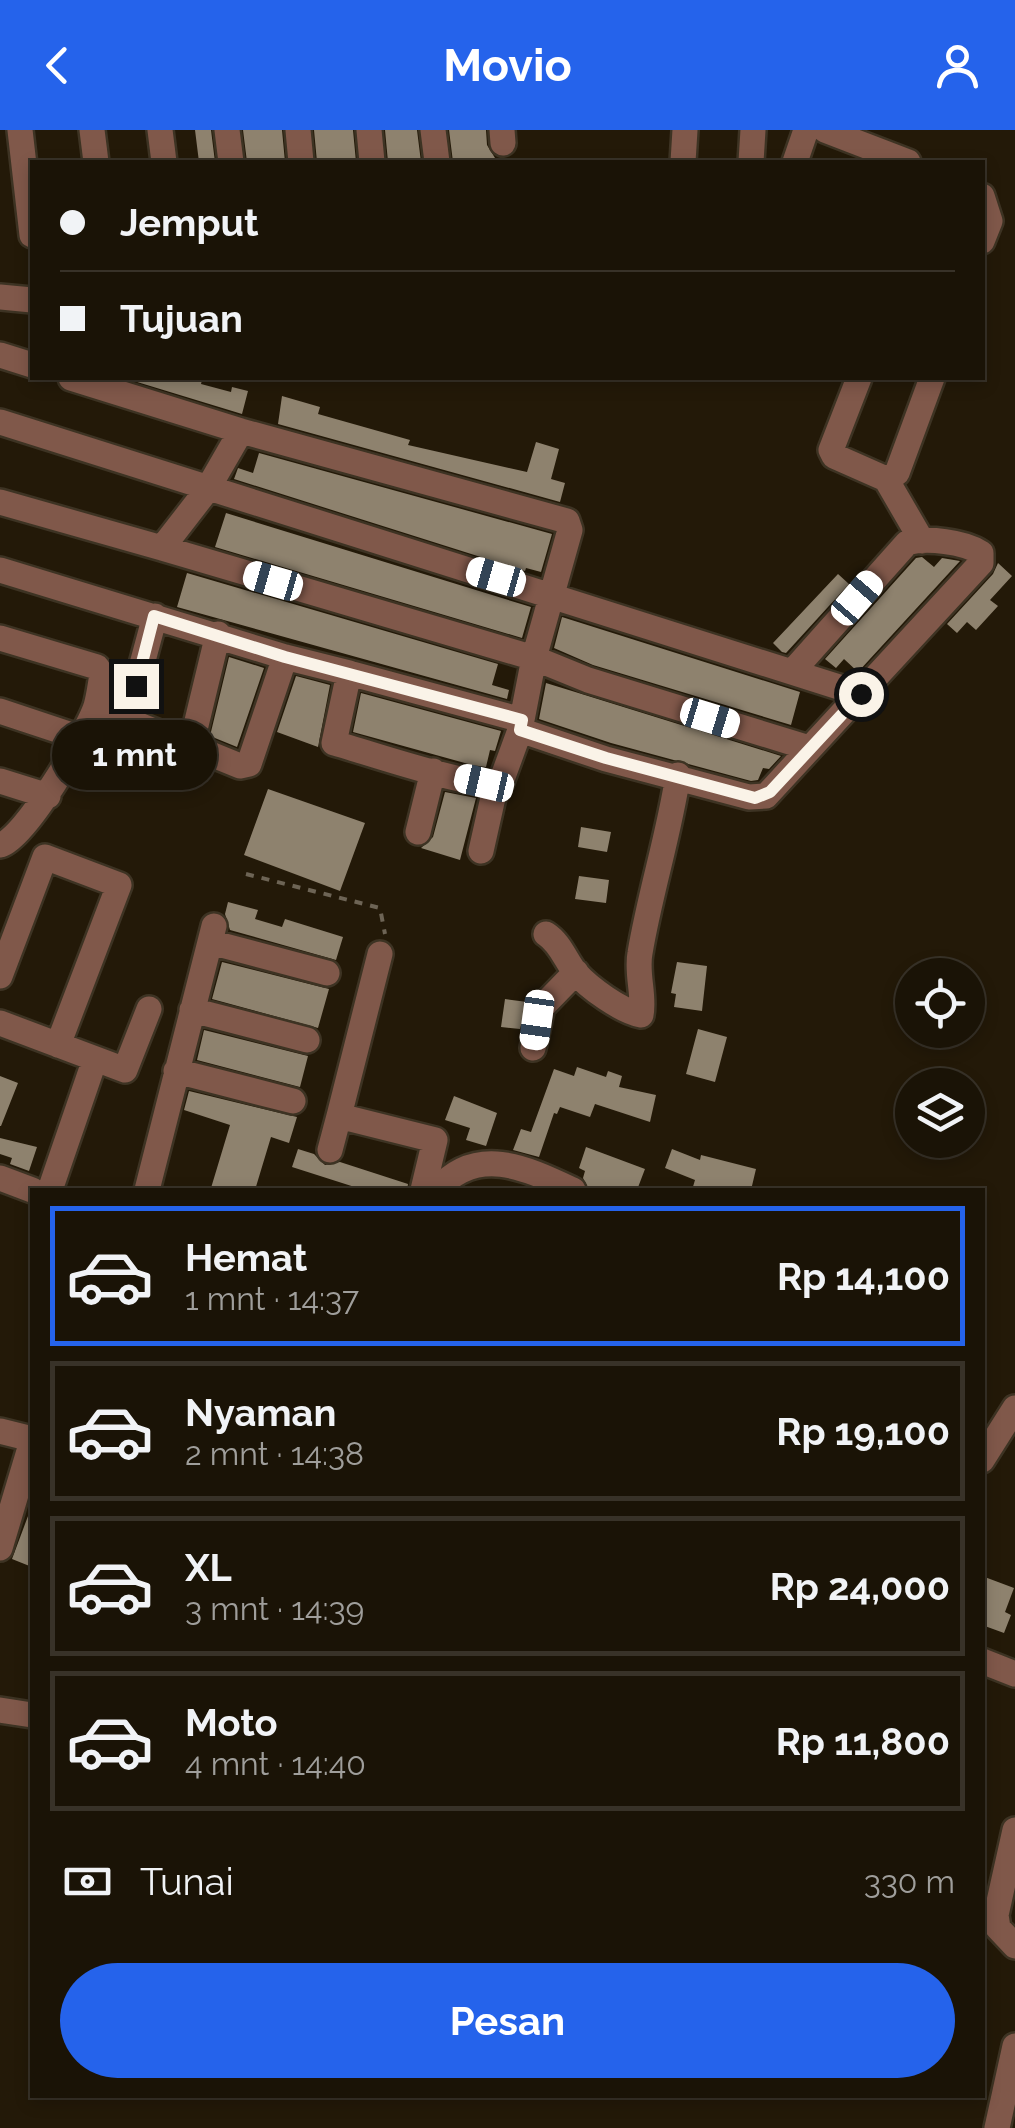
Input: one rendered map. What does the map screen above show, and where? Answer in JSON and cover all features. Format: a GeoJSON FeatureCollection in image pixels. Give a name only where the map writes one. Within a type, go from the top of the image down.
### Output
{"type":"FeatureCollection","features":[{"type":"Feature","properties":{"kind":"street"},"geometry":{"type":"LineString","coordinates":[[20,130],[30,218]]}},
{"type":"Feature","properties":{"kind":"street"},"geometry":{"type":"LineString","coordinates":[[92,130],[96,160]]}},
{"type":"Feature","properties":{"kind":"street"},"geometry":{"type":"LineString","coordinates":[[160,130],[164,160]]}},
{"type":"Feature","properties":{"kind":"street"},"geometry":{"type":"LineString","coordinates":[[227,130],[231,160]]}},
{"type":"Feature","properties":{"kind":"street"},"geometry":{"type":"LineString","coordinates":[[298,130],[301,160]]}},
{"type":"Feature","properties":{"kind":"street"},"geometry":{"type":"LineString","coordinates":[[369,130],[372,160]]}},
{"type":"Feature","properties":{"kind":"street"},"geometry":{"type":"LineString","coordinates":[[433,130],[437,160]]}},
{"type":"Feature","properties":{"kind":"street"},"geometry":{"type":"LineString","coordinates":[[683,160],[685,130]]}},
{"type":"Feature","properties":{"kind":"street"},"geometry":{"type":"LineString","coordinates":[[751,160],[753,130]]}},
{"type":"Feature","properties":{"kind":"street"},"geometry":{"type":"LineString","coordinates":[[796,160],[806,130]]}},
{"type":"Feature","properties":{"kind":"street"},"geometry":{"type":"LineString","coordinates":[[824,130],[871,156]]}},
{"type":"Feature","properties":{"kind":"street"},"geometry":{"type":"LineString","coordinates":[[985,205],[990,221],[985,234]]}},
{"type":"Feature","properties":{"kind":"street"},"geometry":{"type":"LineString","coordinates":[[0,297],[30,300]]}},
{"type":"Feature","properties":{"kind":"street"},"geometry":{"type":"LineString","coordinates":[[0,355],[30,364]]}},
{"type":"Feature","properties":{"kind":"street"},"geometry":{"type":"LineString","coordinates":[[78,380],[241,431],[564,520],[570,530],[534,658],[521,725],[502,782],[433,771],[333,742],[349,673]]}},
{"type":"Feature","properties":{"kind":"street"},"geometry":{"type":"LineString","coordinates":[[858,380],[831,450],[834,456],[886,479],[922,540]]}},
{"type":"Feature","properties":{"kind":"street"},"geometry":{"type":"LineString","coordinates":[[886,479],[896,473],[931,380]]}},
{"type":"Feature","properties":{"kind":"street"},"geometry":{"type":"LineString","coordinates":[[0,422],[861,694]]}},
{"type":"Feature","properties":{"kind":"street"},"geometry":{"type":"LineString","coordinates":[[162,548],[207,490],[241,431]]}},
{"type":"Feature","properties":{"kind":"street"},"geometry":{"type":"LineString","coordinates":[[0,502],[534,658],[588,680],[809,748]]}},
{"type":"Feature","properties":{"kind":"street"},"geometry":{"type":"LineString","coordinates":[[0,570],[521,725],[606,758],[760,797],[770,792],[981,563],[981,553],[974,548],[922,540],[901,548],[792,672]]}},
{"type":"Feature","properties":{"kind":"street"},"geometry":{"type":"LineString","coordinates":[[126,720],[154,616]]}},
{"type":"Feature","properties":{"kind":"street"},"geometry":{"type":"LineString","coordinates":[[191,746],[218,634]]}},
{"type":"Feature","properties":{"kind":"street"},"geometry":{"type":"LineString","coordinates":[[0,638],[97,666],[102,675],[96,709],[48,796],[12,840],[0,846]]}},
{"type":"Feature","properties":{"kind":"street"},"geometry":{"type":"LineString","coordinates":[[96,709],[240,766],[249,764],[285,657]]}},
{"type":"Feature","properties":{"kind":"street"},"geometry":{"type":"LineString","coordinates":[[0,711],[78,737]]}},
{"type":"Feature","properties":{"kind":"street"},"geometry":{"type":"LineString","coordinates":[[418,832],[433,771]]}},
{"type":"Feature","properties":{"kind":"street"},"geometry":{"type":"LineString","coordinates":[[546,934],[554,939],[576,972],[624,1009],[641,1015],[638,959],[674,810],[678,776]]}},
{"type":"Feature","properties":{"kind":"street"},"geometry":{"type":"LineString","coordinates":[[0,781],[48,796]]}},
{"type":"Feature","properties":{"kind":"street"},"geometry":{"type":"LineString","coordinates":[[481,851],[496,784]]}},
{"type":"Feature","properties":{"kind":"street"},"geometry":{"type":"LineString","coordinates":[[0,976],[46,857],[119,885],[58,1045]]}},
{"type":"Feature","properties":{"kind":"street"},"geometry":{"type":"LineString","coordinates":[[147,1188],[212,934],[327,972]]}},
{"type":"Feature","properties":{"kind":"street"},"geometry":{"type":"LineString","coordinates":[[330,1150],[380,954]]}},
{"type":"Feature","properties":{"kind":"street"},"geometry":{"type":"LineString","coordinates":[[533,1048],[542,1007],[576,972]]}},
{"type":"Feature","properties":{"kind":"street"},"geometry":{"type":"LineString","coordinates":[[0,1023],[125,1070],[149,1008]]}},
{"type":"Feature","properties":{"kind":"street"},"geometry":{"type":"LineString","coordinates":[[192,1010],[307,1040]]}},
{"type":"Feature","properties":{"kind":"street"},"geometry":{"type":"LineString","coordinates":[[51,1188],[95,1059]]}},
{"type":"Feature","properties":{"kind":"street"},"geometry":{"type":"LineString","coordinates":[[176,1071],[294,1101]]}},
{"type":"Feature","properties":{"kind":"street"},"geometry":{"type":"LineString","coordinates":[[338,1116],[435,1140],[423,1188]]}},
{"type":"Feature","properties":{"kind":"street"},"geometry":{"type":"LineString","coordinates":[[439,1188],[455,1172],[483,1162],[532,1170],[569,1188]]}},
{"type":"Feature","properties":{"kind":"street"},"geometry":{"type":"LineString","coordinates":[[0,1178],[30,1189]]}},
{"type":"Feature","properties":{"kind":"street"},"geometry":{"type":"LineString","coordinates":[[985,1455],[1015,1408]]}},
{"type":"Feature","properties":{"kind":"street"},"geometry":{"type":"LineString","coordinates":[[0,1431],[30,1439]]}},
{"type":"Feature","properties":{"kind":"street"},"geometry":{"type":"LineString","coordinates":[[0,1548],[30,1447]]}},
{"type":"Feature","properties":{"kind":"street"},"geometry":{"type":"LineString","coordinates":[[985,1661],[1015,1674]]}},
{"type":"Feature","properties":{"kind":"street"},"geometry":{"type":"LineString","coordinates":[[0,1710],[30,1715]]}},
{"type":"Feature","properties":{"kind":"street"},"geometry":{"type":"LineString","coordinates":[[1015,1830],[996,1919],[1000,1933],[1015,1946]]}},
{"type":"Feature","properties":{"kind":"street"},"geometry":{"type":"LineString","coordinates":[[997,2128],[1015,2046]]}},
{"type":"Feature","properties":{"kind":"path"},"geometry":{"type":"LineString","coordinates":[[246,874],[380,908],[386,928],[380,954]]}},
{"type":"Feature","properties":{"kind":"building"},"geometry":{"type":"Polygon","coordinates":[[[195,130],[211,130],[215,160],[199,160],[195,130]]]}},
{"type":"Feature","properties":{"kind":"building"},"geometry":{"type":"Polygon","coordinates":[[[243,130],[282,130],[285,160],[247,160],[243,130]]]}},
{"type":"Feature","properties":{"kind":"building"},"geometry":{"type":"Polygon","coordinates":[[[314,130],[353,130],[356,160],[317,160],[314,130]]]}},
{"type":"Feature","properties":{"kind":"building"},"geometry":{"type":"Polygon","coordinates":[[[385,130],[417,130],[421,160],[388,160],[385,130]]]}},
{"type":"Feature","properties":{"kind":"building"},"geometry":{"type":"Polygon","coordinates":[[[449,130],[486,130],[487,145],[495,158],[453,160],[449,130]]]}},
{"type":"Feature","properties":{"kind":"building"},"geometry":{"type":"Polygon","coordinates":[[[131,380],[202,380],[201,384],[231,392],[232,387],[248,391],[242,414],[131,380]]]}},
{"type":"Feature","properties":{"kind":"building"},"geometry":{"type":"Polygon","coordinates":[[[282,396],[320,407],[318,414],[410,440],[408,445],[527,472],[536,442],[559,449],[551,479],[565,483],[560,502],[278,424],[282,396]]]}},
{"type":"Feature","properties":{"kind":"building"},"geometry":{"type":"Polygon","coordinates":[[[259,453],[552,534],[541,572],[526,568],[525,571],[234,479],[238,468],[253,473],[259,453]]]}},
{"type":"Feature","properties":{"kind":"building"},"geometry":{"type":"Polygon","coordinates":[[[226,513],[531,607],[522,638],[215,547],[226,513]]]}},
{"type":"Feature","properties":{"kind":"building"},"geometry":{"type":"Polygon","coordinates":[[[922,557],[934,567],[942,558],[960,561],[858,672],[844,659],[836,668],[825,659],[916,558],[922,557]]]}},
{"type":"Feature","properties":{"kind":"building"},"geometry":{"type":"Polygon","coordinates":[[[998,563],[1012,576],[990,600],[998,606],[976,630],[967,622],[957,633],[947,624],[993,574],[998,563]]]}},
{"type":"Feature","properties":{"kind":"building"},"geometry":{"type":"Polygon","coordinates":[[[187,573],[498,664],[492,685],[509,690],[507,699],[177,607],[187,573]]]}},
{"type":"Feature","properties":{"kind":"building"},"geometry":{"type":"Polygon","coordinates":[[[838,574],[849,584],[786,653],[782,652],[773,643],[838,574]]]}},
{"type":"Feature","properties":{"kind":"building"},"geometry":{"type":"Polygon","coordinates":[[[562,617],[800,692],[791,725],[593,665],[554,648],[562,617]]]}},
{"type":"Feature","properties":{"kind":"building"},"geometry":{"type":"Polygon","coordinates":[[[229,657],[264,668],[237,747],[210,736],[229,657]]]}},
{"type":"Feature","properties":{"kind":"building"},"geometry":{"type":"Polygon","coordinates":[[[296,676],[330,685],[318,747],[277,732],[296,676]]]}},
{"type":"Feature","properties":{"kind":"building"},"geometry":{"type":"Polygon","coordinates":[[[546,683],[781,756],[769,769],[763,768],[758,780],[751,781],[611,743],[539,719],[546,683]]]}},
{"type":"Feature","properties":{"kind":"building"},"geometry":{"type":"Polygon","coordinates":[[[361,693],[501,731],[495,751],[490,750],[486,767],[353,732],[361,693]]]}},
{"type":"Feature","properties":{"kind":"building"},"geometry":{"type":"Polygon","coordinates":[[[268,789],[365,823],[340,891],[244,855],[268,789]]]}},
{"type":"Feature","properties":{"kind":"building"},"geometry":{"type":"Polygon","coordinates":[[[445,792],[476,798],[460,860],[421,848],[433,837],[445,792]]]}},
{"type":"Feature","properties":{"kind":"building"},"geometry":{"type":"Polygon","coordinates":[[[581,827],[611,832],[607,852],[578,847],[581,827]]]}},
{"type":"Feature","properties":{"kind":"building"},"geometry":{"type":"Polygon","coordinates":[[[579,876],[609,880],[606,903],[575,899],[579,876]]]}},
{"type":"Feature","properties":{"kind":"building"},"geometry":{"type":"Polygon","coordinates":[[[228,902],[258,910],[255,919],[282,927],[285,919],[343,937],[336,960],[230,930],[225,914],[228,902]]]}},
{"type":"Feature","properties":{"kind":"building"},"geometry":{"type":"Polygon","coordinates":[[[222,962],[329,989],[318,1028],[212,999],[222,962]]]}},
{"type":"Feature","properties":{"kind":"building"},"geometry":{"type":"Polygon","coordinates":[[[677,962],[707,966],[702,1011],[674,1007],[676,994],[671,993],[677,962]]]}},
{"type":"Feature","properties":{"kind":"building"},"geometry":{"type":"Polygon","coordinates":[[[505,999],[527,1002],[520,1029],[501,1027],[505,999]]]}},
{"type":"Feature","properties":{"kind":"building"},"geometry":{"type":"Polygon","coordinates":[[[698,1029],[727,1037],[715,1082],[686,1074],[698,1029]]]}},
{"type":"Feature","properties":{"kind":"building"},"geometry":{"type":"Polygon","coordinates":[[[204,1030],[308,1056],[300,1087],[197,1060],[204,1030]]]}},
{"type":"Feature","properties":{"kind":"building"},"geometry":{"type":"Polygon","coordinates":[[[577,1067],[606,1077],[608,1071],[622,1076],[619,1087],[656,1095],[650,1122],[595,1104],[590,1117],[560,1107],[554,1113],[539,1157],[513,1150],[521,1129],[531,1132],[554,1069],[574,1076],[577,1067]]]}},
{"type":"Feature","properties":{"kind":"building"},"geometry":{"type":"Polygon","coordinates":[[[0,1076],[18,1083],[1,1126],[0,1126],[0,1076]]]}},
{"type":"Feature","properties":{"kind":"building"},"geometry":{"type":"Polygon","coordinates":[[[189,1091],[297,1117],[289,1143],[271,1137],[256,1188],[211,1188],[230,1125],[184,1110],[189,1091]]]}},
{"type":"Feature","properties":{"kind":"building"},"geometry":{"type":"Polygon","coordinates":[[[454,1096],[497,1113],[486,1146],[466,1140],[470,1128],[445,1120],[454,1096]]]}},
{"type":"Feature","properties":{"kind":"building"},"geometry":{"type":"Polygon","coordinates":[[[0,1138],[37,1147],[29,1171],[10,1164],[12,1158],[0,1154],[0,1138]]]}},
{"type":"Feature","properties":{"kind":"building"},"geometry":{"type":"Polygon","coordinates":[[[586,1147],[645,1169],[638,1188],[588,1188],[583,1178],[585,1171],[579,1168],[586,1147]]]}},
{"type":"Feature","properties":{"kind":"building"},"geometry":{"type":"Polygon","coordinates":[[[298,1149],[314,1154],[325,1165],[340,1162],[408,1184],[407,1188],[358,1188],[292,1167],[298,1149]]]}},
{"type":"Feature","properties":{"kind":"building"},"geometry":{"type":"Polygon","coordinates":[[[672,1149],[700,1160],[701,1155],[756,1169],[751,1188],[693,1188],[695,1180],[665,1168],[672,1149]]]}},
{"type":"Feature","properties":{"kind":"building"},"geometry":{"type":"Polygon","coordinates":[[[30,1511],[30,1566],[12,1559],[30,1511]]]}},
{"type":"Feature","properties":{"kind":"building"},"geometry":{"type":"Polygon","coordinates":[[[985,1577],[1014,1588],[1005,1612],[1011,1615],[1004,1633],[985,1626],[985,1577]]]}},
{"type":"Feature","properties":{"kind":"route"},"geometry":{"type":"LineString","coordinates":[[136,686],[154,616],[285,657],[522,720],[520,730],[755,798],[766,796],[861,694]]}}]}
